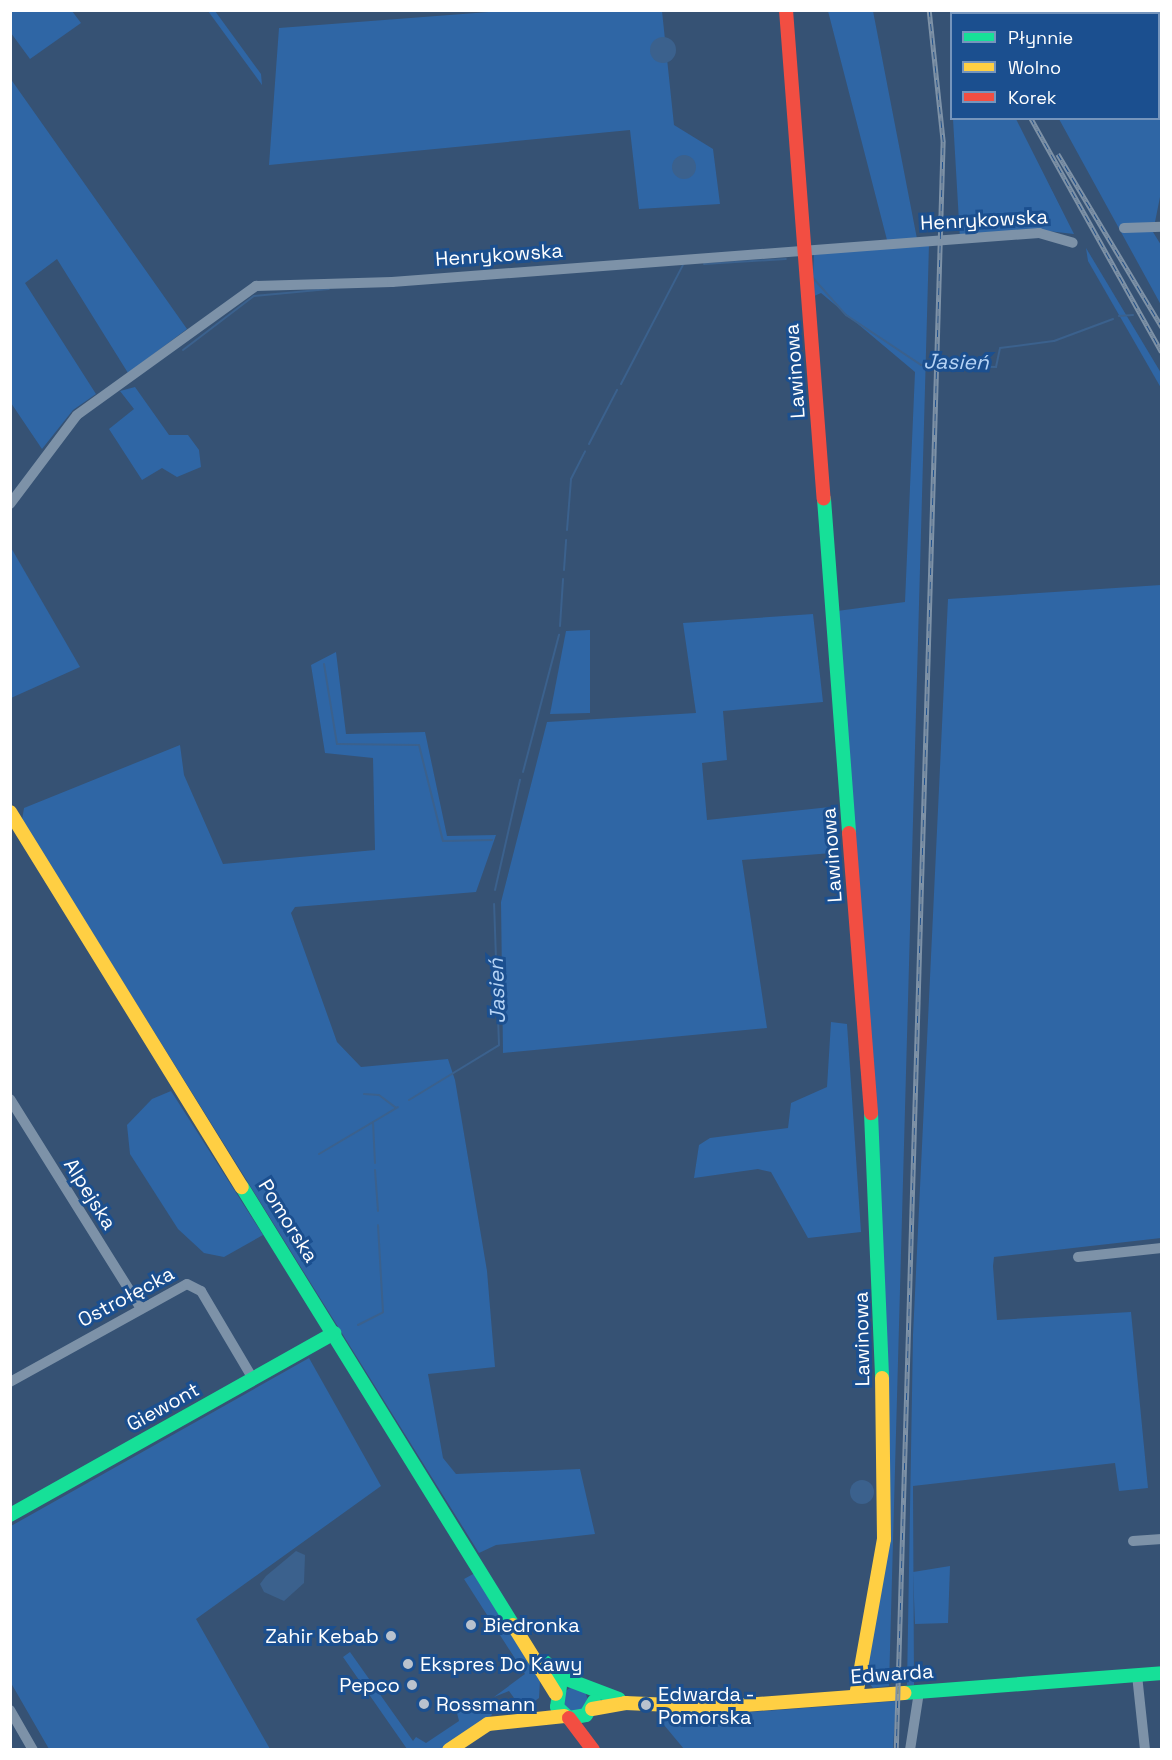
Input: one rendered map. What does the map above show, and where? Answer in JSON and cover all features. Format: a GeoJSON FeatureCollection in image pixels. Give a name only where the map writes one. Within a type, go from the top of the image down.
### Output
{"type":"FeatureCollection","features":[{"type":"Feature","properties":{"kind":"street","name":"Lawinowa"},"geometry":{"type":"LineString","coordinates":[[786,10],[880,1233],[884,1539],[856,1696]]}},
{"type":"Feature","properties":{"kind":"street"},"geometry":{"type":"LineString","coordinates":[[1124,228],[1161,227]]}},
{"type":"Feature","properties":{"kind":"street","name":"Henrykowska"},"geometry":{"type":"LineString","coordinates":[[10,504],[77,415],[256,286],[392,282],[1039,233],[1073,243]]}},
{"type":"Feature","properties":{"kind":"street","name":"Pomorska"},"geometry":{"type":"LineString","coordinates":[[10,812],[533,1651],[555,1696]]}},
{"type":"Feature","properties":{"kind":"street","name":"Alpejska"},"geometry":{"type":"LineString","coordinates":[[10,1099],[140,1307]]}},
{"type":"Feature","properties":{"kind":"street"},"geometry":{"type":"LineString","coordinates":[[1078,1257],[1161,1248]]}},
{"type":"Feature","properties":{"kind":"street","name":"Ostrołęcka"},"geometry":{"type":"LineString","coordinates":[[10,1382],[140,1307],[187,1284],[198,1287],[253,1379]]}},
{"type":"Feature","properties":{"kind":"street","name":"Giewont"},"geometry":{"type":"LineString","coordinates":[[10,1515],[334,1333]]}},
{"type":"Feature","properties":{"kind":"street"},"geometry":{"type":"LineString","coordinates":[[1133,1541],[1161,1539]]}},
{"type":"Feature","properties":{"kind":"street","name":"Pomorska"},"geometry":{"type":"LineString","coordinates":[[533,1651],[561,1677],[571,1680]]}},
{"type":"Feature","properties":{"kind":"street","name":"Edwarda"},"geometry":{"type":"LineString","coordinates":[[591,1710],[626,1703],[718,1707],[1161,1673]]}},
{"type":"Feature","properties":{"kind":"street"},"geometry":{"type":"LineString","coordinates":[[1137,1675],[1145,1749]]}},
{"type":"Feature","properties":{"kind":"street"},"geometry":{"type":"LineString","coordinates":[[526,1717],[555,1696],[571,1680],[591,1688],[595,1749]]}},
{"type":"Feature","properties":{"kind":"street","name":"Edwarda"},"geometry":{"type":"LineString","coordinates":[[591,1688],[626,1703]]}},
{"type":"Feature","properties":{"kind":"street"},"geometry":{"type":"LineString","coordinates":[[910,1749],[919,1692]]}},
{"type":"Feature","properties":{"kind":"street"},"geometry":{"type":"LineString","coordinates":[[555,1696],[567,1717],[595,1749]]}},
{"type":"Feature","properties":{"kind":"street"},"geometry":{"type":"LineString","coordinates":[[10,1710],[33,1749]]}},
{"type":"Feature","properties":{"kind":"street"},"geometry":{"type":"LineString","coordinates":[[449,1749],[481,1726],[526,1717],[567,1717],[591,1710]]}},
{"type":"Feature","properties":{"kind":"shaded area"},"geometry":{"type":"Polygon","coordinates":[[[10,11],[72,11],[81,23],[30,59],[11,33],[10,11]]]}},
{"type":"Feature","properties":{"kind":"shaded area"},"geometry":{"type":"Polygon","coordinates":[[[208,11],[215,11],[261,74],[262,85],[208,11]]]}},
{"type":"Feature","properties":{"kind":"shaded area"},"geometry":{"type":"Polygon","coordinates":[[[502,11],[662,11],[674,125],[713,149],[720,204],[639,209],[630,130],[269,165],[279,28],[502,11]]]}},
{"type":"Feature","properties":{"kind":"shaded area"},"geometry":{"type":"Polygon","coordinates":[[[828,11],[873,11],[918,244],[929,244],[889,1686],[873,1688],[865,1678],[878,1606],[886,1383],[837,611],[905,602],[915,372],[821,293],[812,297],[814,254],[887,240],[828,11]]]}},
{"type":"Feature","properties":{"kind":"shaded area"},"geometry":{"type":"Polygon","coordinates":[[[1161,32],[1161,192],[1153,232],[1161,245],[1161,305],[1060,120],[1160,120],[1161,32]]]}},
{"type":"Feature","properties":{"kind":"shaded area"},"geometry":{"type":"Polygon","coordinates":[[[663,37],[672,41],[676,50],[672,59],[663,63],[654,59],[650,50],[654,41],[663,37]]]}},
{"type":"Feature","properties":{"kind":"shaded area"},"geometry":{"type":"Polygon","coordinates":[[[10,78],[187,329],[128,373],[57,259],[25,283],[96,394],[73,410],[42,449],[11,403],[10,78]]]}},
{"type":"Feature","properties":{"kind":"shaded area"},"geometry":{"type":"Polygon","coordinates":[[[953,120],[1017,120],[1074,234],[1039,230],[960,239],[953,120]]]}},
{"type":"Feature","properties":{"kind":"shaded area"},"geometry":{"type":"Polygon","coordinates":[[[684,155],[693,158],[696,167],[693,176],[684,179],[675,176],[672,167],[675,158],[684,155]]]}},
{"type":"Feature","properties":{"kind":"shaded area"},"geometry":{"type":"Polygon","coordinates":[[[1086,248],[1161,373],[1161,388],[1088,261],[1086,248]]]}},
{"type":"Feature","properties":{"kind":"shaded area"},"geometry":{"type":"Polygon","coordinates":[[[135,387],[169,435],[188,435],[199,450],[201,467],[177,477],[162,468],[142,480],[109,429],[134,409],[120,391],[135,387]]]}},
{"type":"Feature","properties":{"kind":"shaded area"},"geometry":{"type":"Polygon","coordinates":[[[10,546],[80,667],[11,698],[10,698],[10,546]]]}},
{"type":"Feature","properties":{"kind":"shaded area"},"geometry":{"type":"Polygon","coordinates":[[[1161,585],[1161,1238],[994,1257],[993,1266],[997,1320],[1131,1312],[1148,1488],[1119,1491],[1115,1463],[913,1486],[914,1685],[907,1685],[913,1335],[948,599],[1161,585]]]}},
{"type":"Feature","properties":{"kind":"shaded area"},"geometry":{"type":"Polygon","coordinates":[[[813,614],[823,702],[723,711],[727,760],[702,763],[707,820],[830,807],[832,853],[742,860],[767,1028],[503,1053],[501,902],[547,722],[696,713],[683,623],[813,614]]]}},
{"type":"Feature","properties":{"kind":"shaded area"},"geometry":{"type":"Polygon","coordinates":[[[590,630],[590,713],[550,714],[566,631],[590,630]]]}},
{"type":"Feature","properties":{"kind":"shaded area"},"geometry":{"type":"Polygon","coordinates":[[[336,652],[346,734],[425,732],[447,836],[496,835],[476,892],[295,907],[291,913],[337,1042],[361,1067],[448,1059],[455,1080],[487,1271],[495,1367],[428,1374],[443,1458],[456,1474],[580,1469],[595,1534],[496,1545],[479,1553],[22,820],[24,808],[180,745],[184,775],[223,864],[375,850],[373,758],[325,753],[311,665],[336,652]]]}},
{"type":"Feature","properties":{"kind":"shaded area"},"geometry":{"type":"Polygon","coordinates":[[[831,1022],[847,1024],[861,1232],[808,1238],[771,1172],[758,1169],[694,1178],[699,1145],[710,1138],[788,1128],[791,1103],[827,1087],[831,1022]]]}},
{"type":"Feature","properties":{"kind":"shaded area"},"geometry":{"type":"Polygon","coordinates":[[[171,1091],[263,1235],[224,1257],[204,1253],[178,1229],[130,1154],[127,1125],[152,1099],[171,1091]]]}},
{"type":"Feature","properties":{"kind":"shaded area"},"geometry":{"type":"Polygon","coordinates":[[[309,1358],[381,1486],[196,1619],[270,1749],[49,1749],[11,1683],[11,1526],[309,1358]]]}},
{"type":"Feature","properties":{"kind":"shaded area"},"geometry":{"type":"Polygon","coordinates":[[[862,1480],[871,1483],[874,1492],[871,1501],[862,1504],[853,1501],[850,1492],[853,1483],[862,1480]]]}},
{"type":"Feature","properties":{"kind":"shaded area"},"geometry":{"type":"Polygon","coordinates":[[[296,1551],[305,1555],[304,1583],[284,1601],[264,1592],[260,1584],[266,1576],[296,1551]]]}},
{"type":"Feature","properties":{"kind":"shaded area"},"geometry":{"type":"Polygon","coordinates":[[[950,1566],[948,1623],[915,1624],[913,1572],[950,1566]]]}},
{"type":"Feature","properties":{"kind":"shaded area"},"geometry":{"type":"Polygon","coordinates":[[[475,1573],[540,1680],[539,1698],[521,1711],[503,1705],[514,1698],[509,1691],[494,1697],[525,1674],[464,1579],[475,1573]]]}},
{"type":"Feature","properties":{"kind":"shaded area"},"geometry":{"type":"Polygon","coordinates":[[[350,1652],[413,1741],[416,1737],[426,1743],[459,1721],[457,1713],[478,1704],[488,1705],[492,1715],[443,1749],[407,1749],[343,1657],[350,1652]]]}},
{"type":"Feature","properties":{"kind":"shaded area"},"geometry":{"type":"Polygon","coordinates":[[[575,1687],[584,1690],[587,1699],[584,1708],[575,1711],[566,1708],[563,1699],[566,1690],[575,1687]]]}},
{"type":"Feature","properties":{"kind":"shaded area"},"geometry":{"type":"Polygon","coordinates":[[[896,1701],[893,1749],[684,1749],[659,1719],[896,1701]]]}},
{"type":"Feature","properties":{"kind":"waterway","name":"Jasień"},"geometry":{"type":"LineString","coordinates":[[704,264],[786,259]]}},
{"type":"Feature","properties":{"kind":"waterway","name":"Jasień"},"geometry":{"type":"LineString","coordinates":[[621,384],[683,265]]}},
{"type":"Feature","properties":{"kind":"waterway","name":"Jasień"},"geometry":{"type":"LineString","coordinates":[[813,278],[846,315],[921,365],[996,367],[1000,348],[1054,341],[1113,319]]}},
{"type":"Feature","properties":{"kind":"waterway"},"geometry":{"type":"LineString","coordinates":[[183,350],[254,296],[329,289]]}},
{"type":"Feature","properties":{"kind":"waterway"},"geometry":{"type":"LineString","coordinates":[[1119,316],[1133,315]]}},
{"type":"Feature","properties":{"kind":"waterway","name":"Jasień"},"geometry":{"type":"LineString","coordinates":[[589,444],[617,390]]}},
{"type":"Feature","properties":{"kind":"waterway","name":"Jasień"},"geometry":{"type":"LineString","coordinates":[[567,530],[571,479],[585,451]]}},
{"type":"Feature","properties":{"kind":"waterway","name":"Jasień"},"geometry":{"type":"LineString","coordinates":[[564,570],[566,540]]}},
{"type":"Feature","properties":{"kind":"waterway","name":"Jasień"},"geometry":{"type":"LineString","coordinates":[[560,626],[563,579]]}},
{"type":"Feature","properties":{"kind":"waterway","name":"Jasień"},"geometry":{"type":"LineString","coordinates":[[523,772],[559,635]]}},
{"type":"Feature","properties":{"kind":"waterway"},"geometry":{"type":"LineString","coordinates":[[324,664],[337,744],[419,745],[443,841],[492,840]]}},
{"type":"Feature","properties":{"kind":"waterway","name":"Jasień"},"geometry":{"type":"LineString","coordinates":[[495,890],[520,780]]}},
{"type":"Feature","properties":{"kind":"waterway","name":"Jasień"},"geometry":{"type":"LineString","coordinates":[[409,1100],[499,1045],[494,904]]}},
{"type":"Feature","properties":{"kind":"waterway"},"geometry":{"type":"LineString","coordinates":[[364,1094],[379,1095],[396,1108]]}},
{"type":"Feature","properties":{"kind":"waterway","name":"Jasień"},"geometry":{"type":"LineString","coordinates":[[375,1163],[373,1122],[398,1107]]}},
{"type":"Feature","properties":{"kind":"waterway"},"geometry":{"type":"LineString","coordinates":[[319,1154],[373,1122]]}},
{"type":"Feature","properties":{"kind":"waterway","name":"Jasień"},"geometry":{"type":"LineString","coordinates":[[375,1170],[378,1211]]}},
{"type":"Feature","properties":{"kind":"waterway","name":"Jasień"},"geometry":{"type":"LineString","coordinates":[[358,1325],[383,1312],[378,1225]]}},
{"type":"Feature","properties":{"kind":"railway"},"geometry":{"type":"LineString","coordinates":[[896,1750],[943,142],[929,10]]}},
{"type":"Feature","properties":{"kind":"railway"},"geometry":{"type":"LineString","coordinates":[[1032,120],[1162,352]]}},
{"type":"Feature","properties":{"kind":"railway"},"geometry":{"type":"LineString","coordinates":[[1058,154],[1162,327]]}},
{"type":"Feature","properties":{"kind":"traffic: fast"},"geometry":{"type":"LineString","coordinates":[[824,499],[849,833]]}},
{"type":"Feature","properties":{"kind":"traffic: fast"},"geometry":{"type":"LineString","coordinates":[[871,1113],[882,1378]]}},
{"type":"Feature","properties":{"kind":"traffic: fast"},"geometry":{"type":"LineString","coordinates":[[242,1187],[513,1625]]}},
{"type":"Feature","properties":{"kind":"traffic: fast"},"geometry":{"type":"LineString","coordinates":[[10,1515],[334,1333]]}},
{"type":"Feature","properties":{"kind":"traffic: fast"},"geometry":{"type":"LineString","coordinates":[[545,1662],[561,1677],[619,1699]]}},
{"type":"Feature","properties":{"kind":"traffic: fast"},"geometry":{"type":"LineString","coordinates":[[904,1693],[1162,1673]]}},
{"type":"Feature","properties":{"kind":"traffic: fast"},"geometry":{"type":"LineString","coordinates":[[560,1686],[557,1707],[569,1718],[586,1715],[594,1701]]}},
{"type":"Feature","properties":{"kind":"traffic: slow"},"geometry":{"type":"LineString","coordinates":[[10,812],[242,1187]]}},
{"type":"Feature","properties":{"kind":"traffic: slow"},"geometry":{"type":"LineString","coordinates":[[856,1696],[884,1539],[882,1378]]}},
{"type":"Feature","properties":{"kind":"traffic: slow"},"geometry":{"type":"LineString","coordinates":[[513,1625],[556,1694]]}},
{"type":"Feature","properties":{"kind":"traffic: slow"},"geometry":{"type":"LineString","coordinates":[[592,1709],[625,1703],[718,1707],[904,1693]]}},
{"type":"Feature","properties":{"kind":"traffic: slow"},"geometry":{"type":"LineString","coordinates":[[449,1750],[488,1724],[565,1716]]}},
{"type":"Feature","properties":{"kind":"traffic: jam"},"geometry":{"type":"LineString","coordinates":[[786,10],[824,499]]}},
{"type":"Feature","properties":{"kind":"traffic: jam"},"geometry":{"type":"LineString","coordinates":[[849,833],[871,1113]]}},
{"type":"Feature","properties":{"kind":"traffic: jam"},"geometry":{"type":"LineString","coordinates":[[569,1718],[593,1750]]}},
{"type":"Feature","properties":{"kind":"place","name":"Biedronka"},"geometry":{"type":"Point","coordinates":[471,1625]}},
{"type":"Feature","properties":{"kind":"place","name":"Zahir Kebab"},"geometry":{"type":"Point","coordinates":[391,1636]}},
{"type":"Feature","properties":{"kind":"place","name":"Ekspres Do Kawy"},"geometry":{"type":"Point","coordinates":[408,1664]}},
{"type":"Feature","properties":{"kind":"place","name":"Pepco"},"geometry":{"type":"Point","coordinates":[412,1685]}},
{"type":"Feature","properties":{"kind":"place","name":"Rossmann"},"geometry":{"type":"Point","coordinates":[424,1704]}},
{"type":"Feature","properties":{"kind":"place","name":"Edwarda - Pomorska"},"geometry":{"type":"Point","coordinates":[646,1705]}}]}
